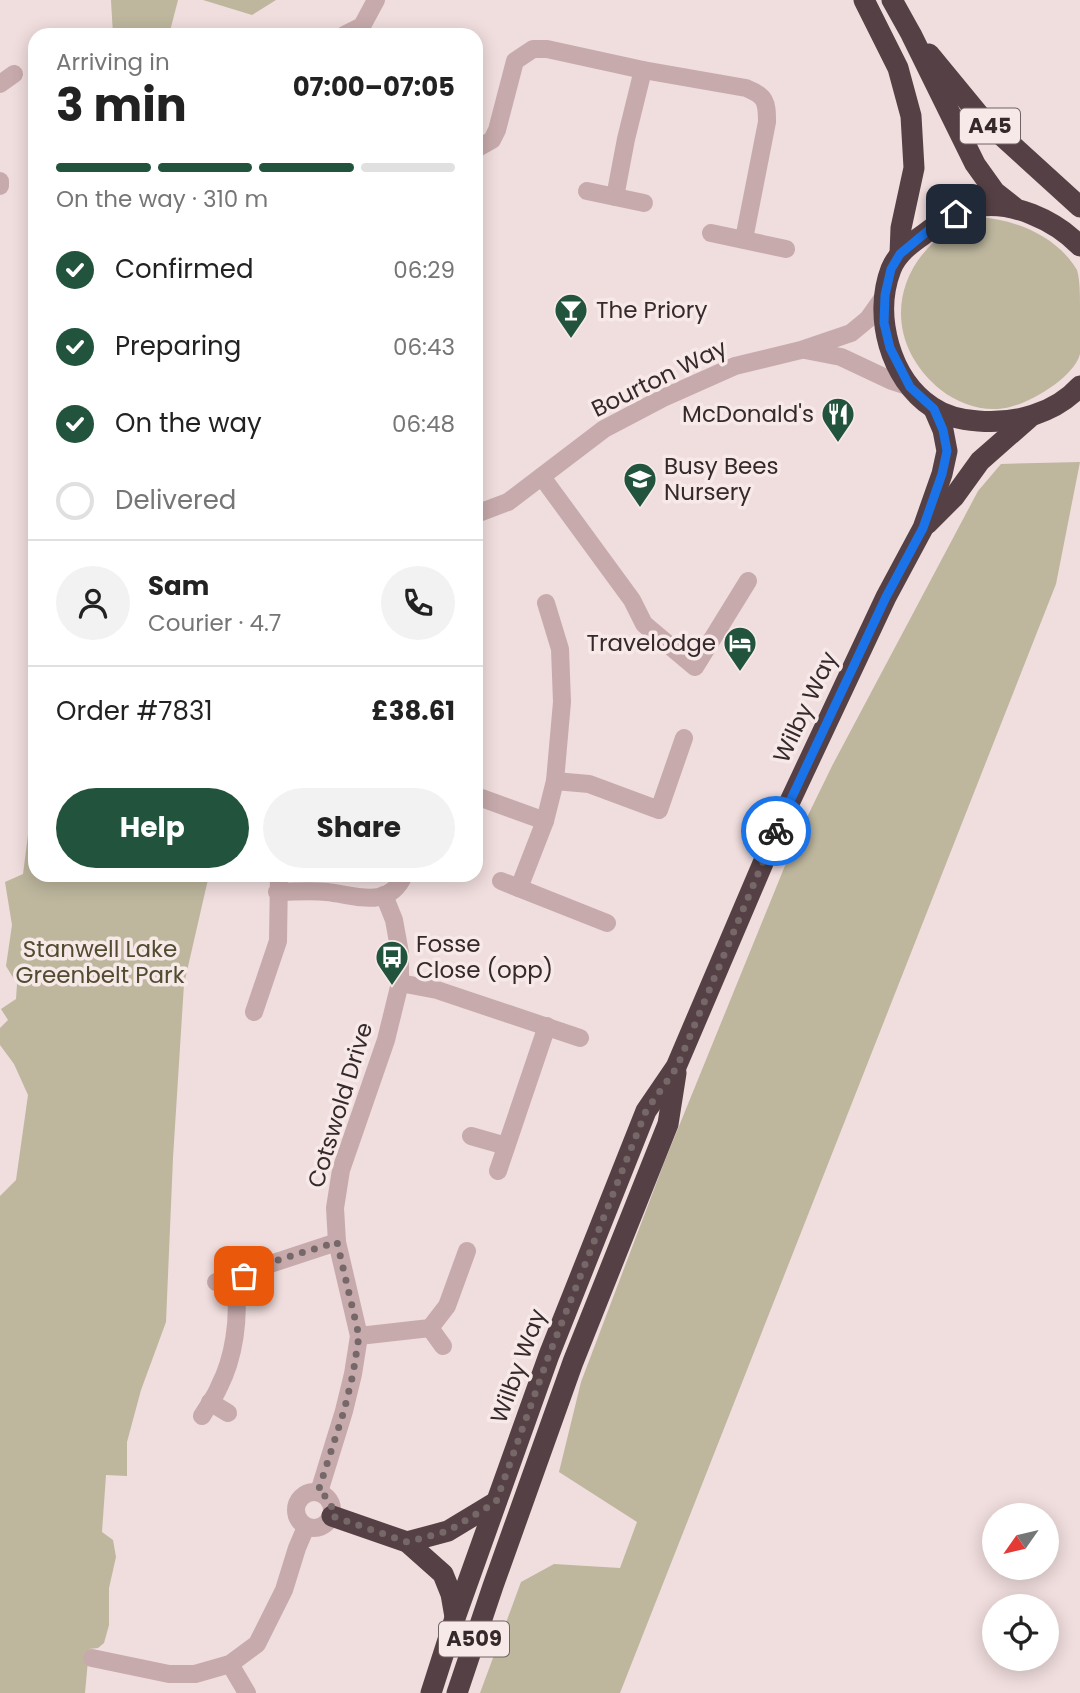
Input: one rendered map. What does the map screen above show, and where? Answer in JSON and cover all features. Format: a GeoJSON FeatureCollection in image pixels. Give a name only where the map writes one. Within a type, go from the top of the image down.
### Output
{"type":"FeatureCollection","features":[{"type":"Feature","properties":{"kind":"highway"},"geometry":{"type":"LineString","coordinates":[[864,0],[898,68],[911,116],[914,168],[901,228],[900,254]]}},
{"type":"Feature","properties":{"kind":"highway","name":"A45"},"geometry":{"type":"LineString","coordinates":[[892,0],[983,178],[995,192],[1021,211]]}},
{"type":"Feature","properties":{"kind":"highway","name":"A45"},"geometry":{"type":"LineString","coordinates":[[911,34],[980,116],[1080,207]]}},
{"type":"Feature","properties":{"kind":"highway"},"geometry":{"type":"LineString","coordinates":[[1080,247],[1065,232],[1044,219],[1021,211],[994,205],[956,214],[930,229],[900,254],[891,269],[885,295],[884,323],[890,348],[910,387],[934,409],[955,418],[980,421],[1029,418],[1055,405],[1080,386]]}},
{"type":"Feature","properties":{"kind":"highway","name":"Wilby Way"},"geometry":{"type":"LineString","coordinates":[[431,1693],[455,1618],[554,1343],[646,1111],[677,1067],[783,814],[886,597],[923,528],[947,451],[943,430],[934,409]]}},
{"type":"Feature","properties":{"kind":"highway","name":"Wilby Way"},"geometry":{"type":"LineString","coordinates":[[923,528],[954,497],[980,461],[1029,418]]}},
{"type":"Feature","properties":{"kind":"highway","name":"Wilby Way"},"geometry":{"type":"LineString","coordinates":[[457,1693],[573,1362],[668,1124],[677,1067]]}},
{"type":"Feature","properties":{"kind":"highway"},"geometry":{"type":"LineString","coordinates":[[407,1542],[448,1531],[496,1502]]}},
{"type":"Feature","properties":{"kind":"highway"},"geometry":{"type":"LineString","coordinates":[[332,1516],[407,1542],[443,1574],[451,1594],[455,1618]]}},
{"type":"Feature","properties":{"kind":"street"},"geometry":{"type":"LineString","coordinates":[[358,28],[362,26],[376,0]]}},
{"type":"Feature","properties":{"kind":"street"},"geometry":{"type":"LineString","coordinates":[[483,145],[492,140],[498,130],[515,61],[533,49],[547,49],[643,70],[746,88],[764,99],[767,122],[744,239]]}},
{"type":"Feature","properties":{"kind":"street"},"geometry":{"type":"LineString","coordinates":[[615,197],[643,70]]}},
{"type":"Feature","properties":{"kind":"street"},"geometry":{"type":"LineString","coordinates":[[587,191],[644,203]]}},
{"type":"Feature","properties":{"kind":"street"},"geometry":{"type":"LineString","coordinates":[[711,233],[786,249]]}},
{"type":"Feature","properties":{"kind":"street","name":"Bourton Way"},"geometry":{"type":"LineString","coordinates":[[483,511],[508,502],[604,429],[710,375],[851,333],[868,319],[885,295]]}},
{"type":"Feature","properties":{"kind":"street","name":"Bourton Way"},"geometry":{"type":"LineString","coordinates":[[801,350],[841,357],[910,387]]}},
{"type":"Feature","properties":{"kind":"street"},"geometry":{"type":"LineString","coordinates":[[542,477],[632,600],[644,624],[695,667],[748,581]]}},
{"type":"Feature","properties":{"kind":"street"},"geometry":{"type":"LineString","coordinates":[[519,887],[545,821],[555,781],[562,702],[560,649],[546,603]]}},
{"type":"Feature","properties":{"kind":"street"},"geometry":{"type":"LineString","coordinates":[[555,781],[589,785],[659,810],[684,738]]}},
{"type":"Feature","properties":{"kind":"street"},"geometry":{"type":"LineString","coordinates":[[483,799],[545,821]]}},
{"type":"Feature","properties":{"kind":"street"},"geometry":{"type":"LineString","coordinates":[[501,881],[607,923]]}},
{"type":"Feature","properties":{"kind":"street"},"geometry":{"type":"LineString","coordinates":[[254,1012],[278,941],[278,883],[365,899],[384,895],[401,882]]}},
{"type":"Feature","properties":{"kind":"street","name":"Cotswold Drive"},"geometry":{"type":"LineString","coordinates":[[318,1492],[344,1411],[359,1336],[337,1242],[335,1208],[341,1170],[386,1040],[400,983],[400,953],[394,920],[384,895]]}},
{"type":"Feature","properties":{"kind":"street"},"geometry":{"type":"LineString","coordinates":[[400,983],[437,990],[580,1038]]}},
{"type":"Feature","properties":{"kind":"street"},"geometry":{"type":"LineString","coordinates":[[498,1171],[547,1026]]}},
{"type":"Feature","properties":{"kind":"street"},"geometry":{"type":"LineString","coordinates":[[471,1136],[506,1146]]}},
{"type":"Feature","properties":{"kind":"street"},"geometry":{"type":"LineString","coordinates":[[216,1282],[235,1285],[261,1267],[337,1242]]}},
{"type":"Feature","properties":{"kind":"street"},"geometry":{"type":"LineString","coordinates":[[359,1336],[430,1328],[447,1306],[467,1251]]}},
{"type":"Feature","properties":{"kind":"street"},"geometry":{"type":"LineString","coordinates":[[229,1413],[206,1409],[220,1386],[232,1347],[238,1307],[235,1285]]}},
{"type":"Feature","properties":{"kind":"street"},"geometry":{"type":"LineString","coordinates":[[430,1328],[443,1346]]}},
{"type":"Feature","properties":{"kind":"street"},"geometry":{"type":"LineString","coordinates":[[318,1492],[324,1494],[331,1504],[332,1516],[324,1526],[312,1529],[297,1518],[296,1504],[305,1494],[318,1492]]}},
{"type":"Feature","properties":{"kind":"street"},"geometry":{"type":"LineString","coordinates":[[92,1658],[169,1674],[195,1674],[230,1664],[257,1644],[284,1590],[306,1527]]}},
{"type":"Feature","properties":{"kind":"street"},"geometry":{"type":"LineString","coordinates":[[230,1664],[247,1693]]}},
{"type":"Feature","properties":{"kind":"green space"},"geometry":{"type":"Polygon","coordinates":[[[111,0],[178,0],[171,28],[113,28],[111,0]]]}},
{"type":"Feature","properties":{"kind":"green space"},"geometry":{"type":"Polygon","coordinates":[[[203,0],[276,0],[252,15],[203,0]]]}},
{"type":"Feature","properties":{"kind":"green space"},"geometry":{"type":"Polygon","coordinates":[[[977,217],[1006,221],[1047,239],[1069,258],[1079,278],[1080,354],[1076,363],[1061,380],[1040,394],[1001,409],[974,406],[956,400],[941,390],[923,372],[910,351],[903,330],[901,308],[905,287],[914,266],[929,247],[949,230],[958,233],[965,241],[971,235],[966,229],[968,220],[977,217]]]}},
{"type":"Feature","properties":{"kind":"green space"},"geometry":{"type":"Polygon","coordinates":[[[1080,462],[1056,584],[620,1693],[480,1693],[521,1582],[554,1564],[620,1568],[637,1522],[559,1472],[581,1382],[664,1163],[793,846],[832,766],[978,491],[1001,464],[1080,462]]]}},
{"type":"Feature","properties":{"kind":"green space","name":"Stanwell Lake Greenbelt Park"},"geometry":{"type":"Polygon","coordinates":[[[28,835],[28,882],[207,882],[184,984],[166,1322],[141,1390],[127,1442],[127,1476],[106,1475],[102,1532],[113,1540],[116,1557],[109,1588],[109,1625],[104,1643],[98,1648],[89,1649],[85,1693],[0,1693],[0,1196],[16,1180],[28,1095],[14,1064],[0,1045],[0,1028],[8,1020],[1,1009],[16,999],[17,984],[6,966],[12,925],[5,882],[23,874],[28,835]]]}},
{"type":"Feature","properties":{"kind":"way so far"},"geometry":{"type":"LineString","coordinates":[[244,1276],[278,1260],[337,1242],[359,1336],[344,1411],[318,1492],[324,1494],[331,1504],[332,1516],[407,1542],[448,1531],[496,1502],[549,1355],[646,1111],[677,1067],[776,831]]}},
{"type":"Feature","properties":{"kind":"place","name":"The Priory"},"geometry":{"type":"Point","coordinates":[571,340]}},
{"type":"Feature","properties":{"kind":"place","name":"McDonald's"},"geometry":{"type":"Point","coordinates":[838,444]}},
{"type":"Feature","properties":{"kind":"place","name":"Busy Bees Nursery"},"geometry":{"type":"Point","coordinates":[640,509]}},
{"type":"Feature","properties":{"kind":"place","name":"Travelodge"},"geometry":{"type":"Point","coordinates":[740,673]}},
{"type":"Feature","properties":{"kind":"place","name":"Fosse Close (opp)"},"geometry":{"type":"Point","coordinates":[392,987]}},
{"type":"Feature","properties":{"kind":"route"},"geometry":{"type":"LineString","coordinates":[[776,831],[886,597],[923,528],[942,474],[947,451],[943,430],[934,409],[910,387],[890,348],[884,323],[885,295],[891,269],[900,254],[930,229],[956,214]]}}]}
